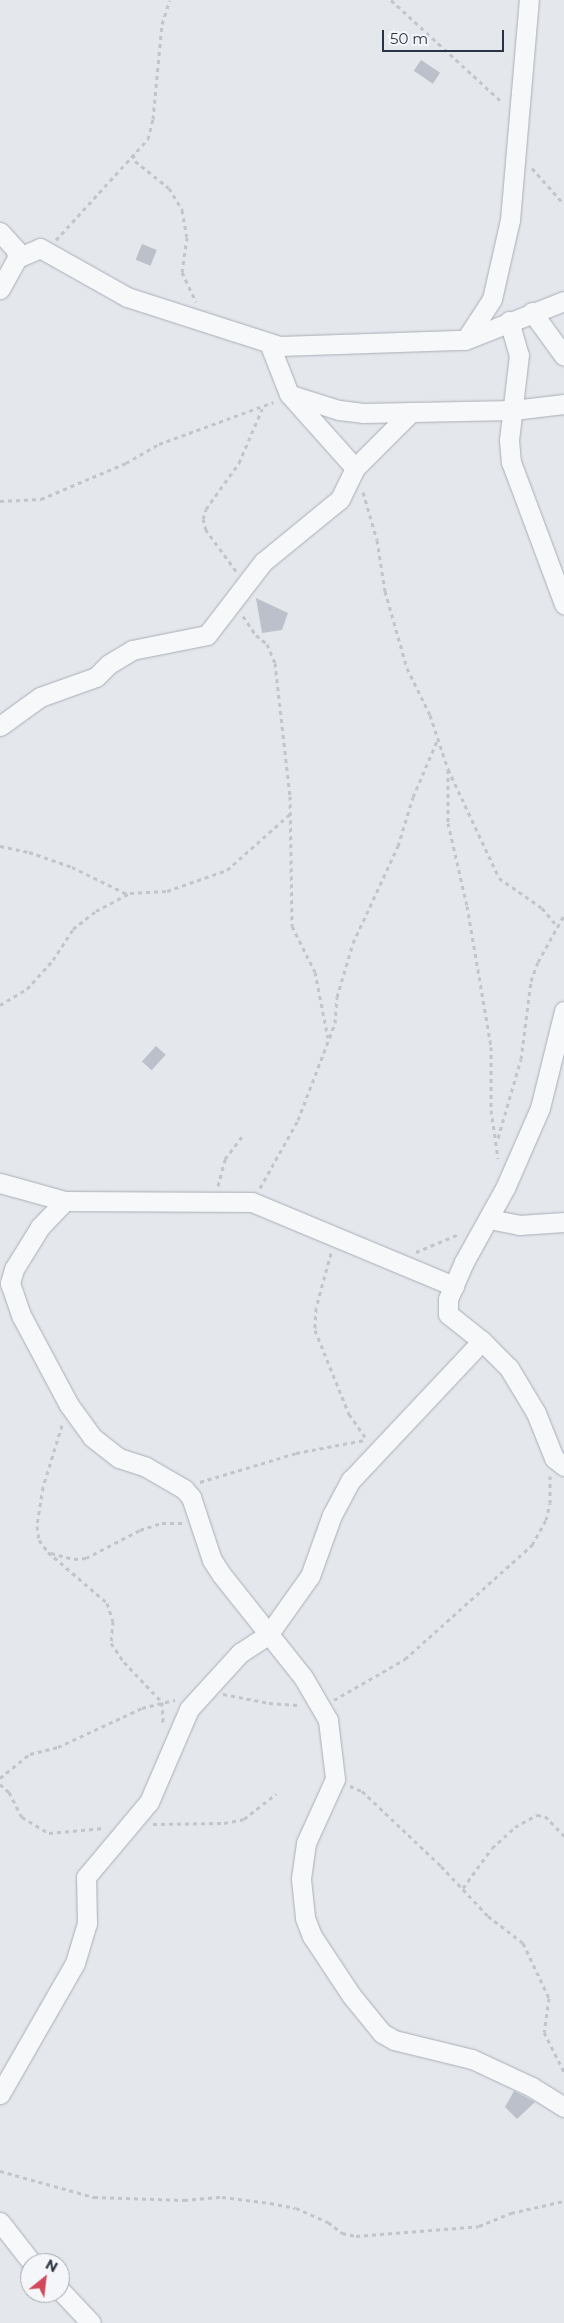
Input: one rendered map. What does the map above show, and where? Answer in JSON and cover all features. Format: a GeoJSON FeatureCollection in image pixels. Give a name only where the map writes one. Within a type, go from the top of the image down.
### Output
{"type":"FeatureCollection","features":[{"type":"Feature","properties":{"kind":"street"},"geometry":{"type":"LineString","coordinates":[[465,340],[486,310],[496,288],[510,220],[530,0]]}},
{"type":"Feature","properties":{"kind":"street"},"geometry":{"type":"LineString","coordinates":[[0,232],[16,250],[17,258],[0,289]]}},
{"type":"Feature","properties":{"kind":"street"},"geometry":{"type":"LineString","coordinates":[[17,258],[40,248],[127,297],[269,343],[291,346],[465,340],[509,321],[564,301]]}},
{"type":"Feature","properties":{"kind":"street"},"geometry":{"type":"LineString","coordinates":[[532,312],[564,356]]}},
{"type":"Feature","properties":{"kind":"street"},"geometry":{"type":"LineString","coordinates":[[509,321],[519,355],[509,440],[511,462],[564,604]]}},
{"type":"Feature","properties":{"kind":"street"},"geometry":{"type":"LineString","coordinates":[[269,343],[290,394],[354,468]]}},
{"type":"Feature","properties":{"kind":"street"},"geometry":{"type":"LineString","coordinates":[[290,394],[349,413],[513,410],[564,404]]}},
{"type":"Feature","properties":{"kind":"street"},"geometry":{"type":"LineString","coordinates":[[0,726],[40,697],[96,677],[109,664],[132,650],[207,635],[263,562],[340,500],[354,468],[411,412]]}},
{"type":"Feature","properties":{"kind":"street"},"geometry":{"type":"LineString","coordinates":[[559,1462],[525,1393],[509,1368],[482,1341],[448,1314],[448,1299],[489,1219],[540,1108],[564,1011]]}},
{"type":"Feature","properties":{"kind":"street"},"geometry":{"type":"LineString","coordinates":[[0,1183],[65,1202],[217,1199],[252,1202],[454,1286]]}},
{"type":"Feature","properties":{"kind":"street"},"geometry":{"type":"LineString","coordinates":[[65,1202],[40,1227],[14,1269],[5,1279],[22,1317],[69,1405],[92,1437],[108,1451],[146,1467],[184,1489],[198,1508],[216,1567],[288,1658],[320,1704],[331,1734],[335,1779],[333,1790],[306,1843],[302,1894],[312,1936],[351,1996],[382,2033],[394,2040],[472,2059],[532,2087],[564,2107]]}},
{"type":"Feature","properties":{"kind":"street"},"geometry":{"type":"LineString","coordinates":[[489,1219],[519,1225],[564,1222]]}},
{"type":"Feature","properties":{"kind":"street"},"geometry":{"type":"LineString","coordinates":[[0,2094],[75,1963],[86,1923],[86,1877],[156,1789],[177,1732],[189,1709],[240,1653],[268,1635],[310,1576],[341,1496],[377,1440],[410,1420],[482,1341]]}},
{"type":"Feature","properties":{"kind":"street"},"geometry":{"type":"LineString","coordinates":[[0,2222],[24,2253]]}},
{"type":"Feature","properties":{"kind":"street"},"geometry":{"type":"LineString","coordinates":[[70,2299],[91,2323]]}},
{"type":"Feature","properties":{"kind":"street"},"geometry":{"type":"LineString","coordinates":[[74,2303],[84,2323]]}},
{"type":"Feature","properties":{"kind":"path"},"geometry":{"type":"LineString","coordinates":[[40,248],[58,239],[145,144],[151,128],[162,24],[170,0]]}},
{"type":"Feature","properties":{"kind":"path"},"geometry":{"type":"LineString","coordinates":[[391,0],[518,117]]}},
{"type":"Feature","properties":{"kind":"path"},"geometry":{"type":"LineString","coordinates":[[517,144],[533,169],[564,204]]}},
{"type":"Feature","properties":{"kind":"path"},"geometry":{"type":"LineString","coordinates":[[134,154],[135,161],[162,181],[177,200],[187,230],[184,281],[213,324]]}},
{"type":"Feature","properties":{"kind":"path"},"geometry":{"type":"LineString","coordinates":[[0,501],[41,499],[126,463],[159,444],[220,420],[263,408],[290,394]]}},
{"type":"Feature","properties":{"kind":"path"},"geometry":{"type":"LineString","coordinates":[[263,408],[239,463],[206,509],[203,519],[206,530],[244,586],[242,615],[256,635],[267,644],[275,663],[290,814],[292,926],[315,972],[328,1039]]}},
{"type":"Feature","properties":{"kind":"path"},"geometry":{"type":"LineString","coordinates":[[354,468],[377,540],[385,591],[407,668],[424,701],[448,769],[499,878],[542,908],[558,927]]}},
{"type":"Feature","properties":{"kind":"path"},"geometry":{"type":"LineString","coordinates":[[252,1202],[298,1120],[335,1023],[337,997],[351,950],[398,846],[413,797],[437,741]]}},
{"type":"Feature","properties":{"kind":"path"},"geometry":{"type":"LineString","coordinates":[[448,769],[448,823],[487,1018],[491,1047],[491,1110],[497,1138],[498,1162]]}},
{"type":"Feature","properties":{"kind":"path"},"geometry":{"type":"LineString","coordinates":[[0,1006],[27,989],[84,919],[127,894],[167,891],[227,870],[290,814]]}},
{"type":"Feature","properties":{"kind":"path"},"geometry":{"type":"LineString","coordinates":[[0,846],[29,852],[72,867],[127,894]]}},
{"type":"Feature","properties":{"kind":"path"},"geometry":{"type":"LineString","coordinates":[[497,1138],[522,1059],[531,981],[538,962],[564,915]]}},
{"type":"Feature","properties":{"kind":"path"},"geometry":{"type":"LineString","coordinates":[[217,1199],[226,1159],[243,1135]]}},
{"type":"Feature","properties":{"kind":"path"},"geometry":{"type":"LineString","coordinates":[[386,1257],[427,1249],[465,1231]]}},
{"type":"Feature","properties":{"kind":"path"},"geometry":{"type":"LineString","coordinates":[[337,1236],[320,1287],[315,1330],[349,1414],[377,1440]]}},
{"type":"Feature","properties":{"kind":"path"},"geometry":{"type":"LineString","coordinates":[[69,1405],[48,1466],[37,1526],[39,1540],[48,1552],[107,1603],[113,1621],[111,1642],[124,1662],[162,1702],[163,1729]]}},
{"type":"Feature","properties":{"kind":"path"},"geometry":{"type":"LineString","coordinates":[[184,1489],[234,1469],[296,1453],[377,1440]]}},
{"type":"Feature","properties":{"kind":"path"},"geometry":{"type":"LineString","coordinates":[[0,1778],[30,1754],[58,1747],[97,1727],[162,1702],[206,1689],[269,1703],[320,1704],[339,1699],[405,1659],[532,1545],[546,1520],[550,1503],[550,1468],[559,1462]]}},
{"type":"Feature","properties":{"kind":"path"},"geometry":{"type":"LineString","coordinates":[[48,1552],[74,1559],[86,1558],[140,1530],[162,1523],[202,1523]]}},
{"type":"Feature","properties":{"kind":"path"},"geometry":{"type":"LineString","coordinates":[[0,1784],[9,1792],[22,1817],[49,1834],[244,1819],[276,1794]]}},
{"type":"Feature","properties":{"kind":"path"},"geometry":{"type":"LineString","coordinates":[[333,1790],[349,1786],[362,1791],[463,1888],[488,1916],[523,1943],[549,1998],[544,2032],[564,2072]]}},
{"type":"Feature","properties":{"kind":"path"},"geometry":{"type":"LineString","coordinates":[[463,1888],[492,1848],[515,1827],[537,1815],[545,1816],[564,1836]]}},
{"type":"Feature","properties":{"kind":"path"},"geometry":{"type":"LineString","coordinates":[[0,2171],[94,2197],[184,2200],[222,2197],[270,2203],[296,2208],[328,2222],[342,2233],[356,2236],[479,2226],[511,2213],[564,2201]]}},
{"type":"Feature","properties":{"kind":"building"},"geometry":{"type":"Polygon","coordinates":[[[421,60],[440,73],[433,84],[414,71],[421,60]]]}},
{"type":"Feature","properties":{"kind":"building"},"geometry":{"type":"Polygon","coordinates":[[[142,244],[157,250],[150,266],[136,260],[142,244]]]}},
{"type":"Feature","properties":{"kind":"building"},"geometry":{"type":"Polygon","coordinates":[[[256,598],[288,613],[282,630],[262,633],[256,598]]]}},
{"type":"Feature","properties":{"kind":"building"},"geometry":{"type":"Polygon","coordinates":[[[156,1046],[166,1055],[152,1070],[142,1062],[156,1046]]]}},
{"type":"Feature","properties":{"kind":"building"},"geometry":{"type":"Polygon","coordinates":[[[514,2091],[535,2102],[517,2119],[505,2107],[514,2091]]]}}]}
